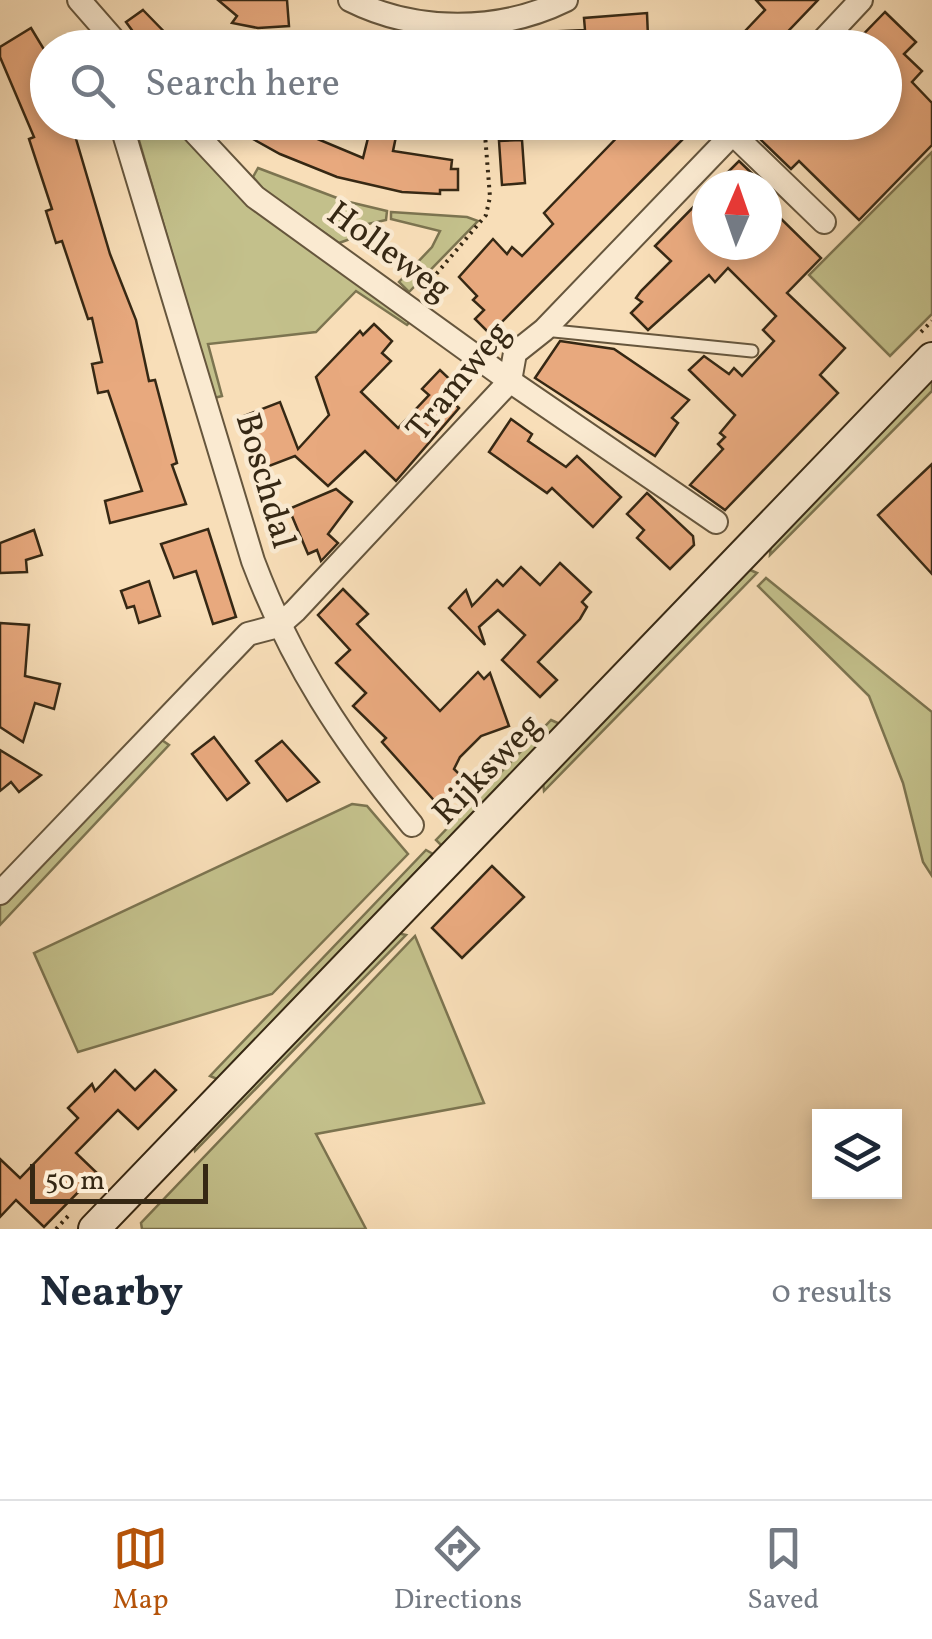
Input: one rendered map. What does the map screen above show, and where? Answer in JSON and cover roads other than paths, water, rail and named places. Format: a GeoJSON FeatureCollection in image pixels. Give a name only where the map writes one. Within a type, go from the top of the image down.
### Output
{"type":"FeatureCollection","features":[{"type":"Feature","properties":{"kind":"main road","name":"Rijksweg"},"geometry":{"type":"LineString","coordinates":[[94,1229],[932,358]]}},
{"type":"Feature","properties":{"kind":"street"},"geometry":{"type":"LineString","coordinates":[[78,0],[105,30]]}},
{"type":"Feature","properties":{"kind":"street"},"geometry":{"type":"LineString","coordinates":[[350,0],[373,12],[426,25],[477,24],[545,10],[566,0]]}},
{"type":"Feature","properties":{"kind":"street"},"geometry":{"type":"LineString","coordinates":[[833,30],[862,0]]}},
{"type":"Feature","properties":{"kind":"street","name":"Boschdal"},"geometry":{"type":"LineString","coordinates":[[126,140],[253,561],[278,626],[345,740],[412,825]]}},
{"type":"Feature","properties":{"kind":"street","name":"Holleweg"},"geometry":{"type":"LineString","coordinates":[[202,140],[255,197],[510,381],[716,522]]}},
{"type":"Feature","properties":{"kind":"street","name":"Tramweg"},"geometry":{"type":"LineString","coordinates":[[0,893],[248,634],[278,626],[510,381],[515,353],[544,330],[726,140]]}},
{"type":"Feature","properties":{"kind":"street","name":"Tramweg"},"geometry":{"type":"LineString","coordinates":[[749,140],[824,222]]}},
{"type":"Feature","properties":{"kind":"lane"},"geometry":{"type":"LineString","coordinates":[[544,330],[752,351]]}}]}
